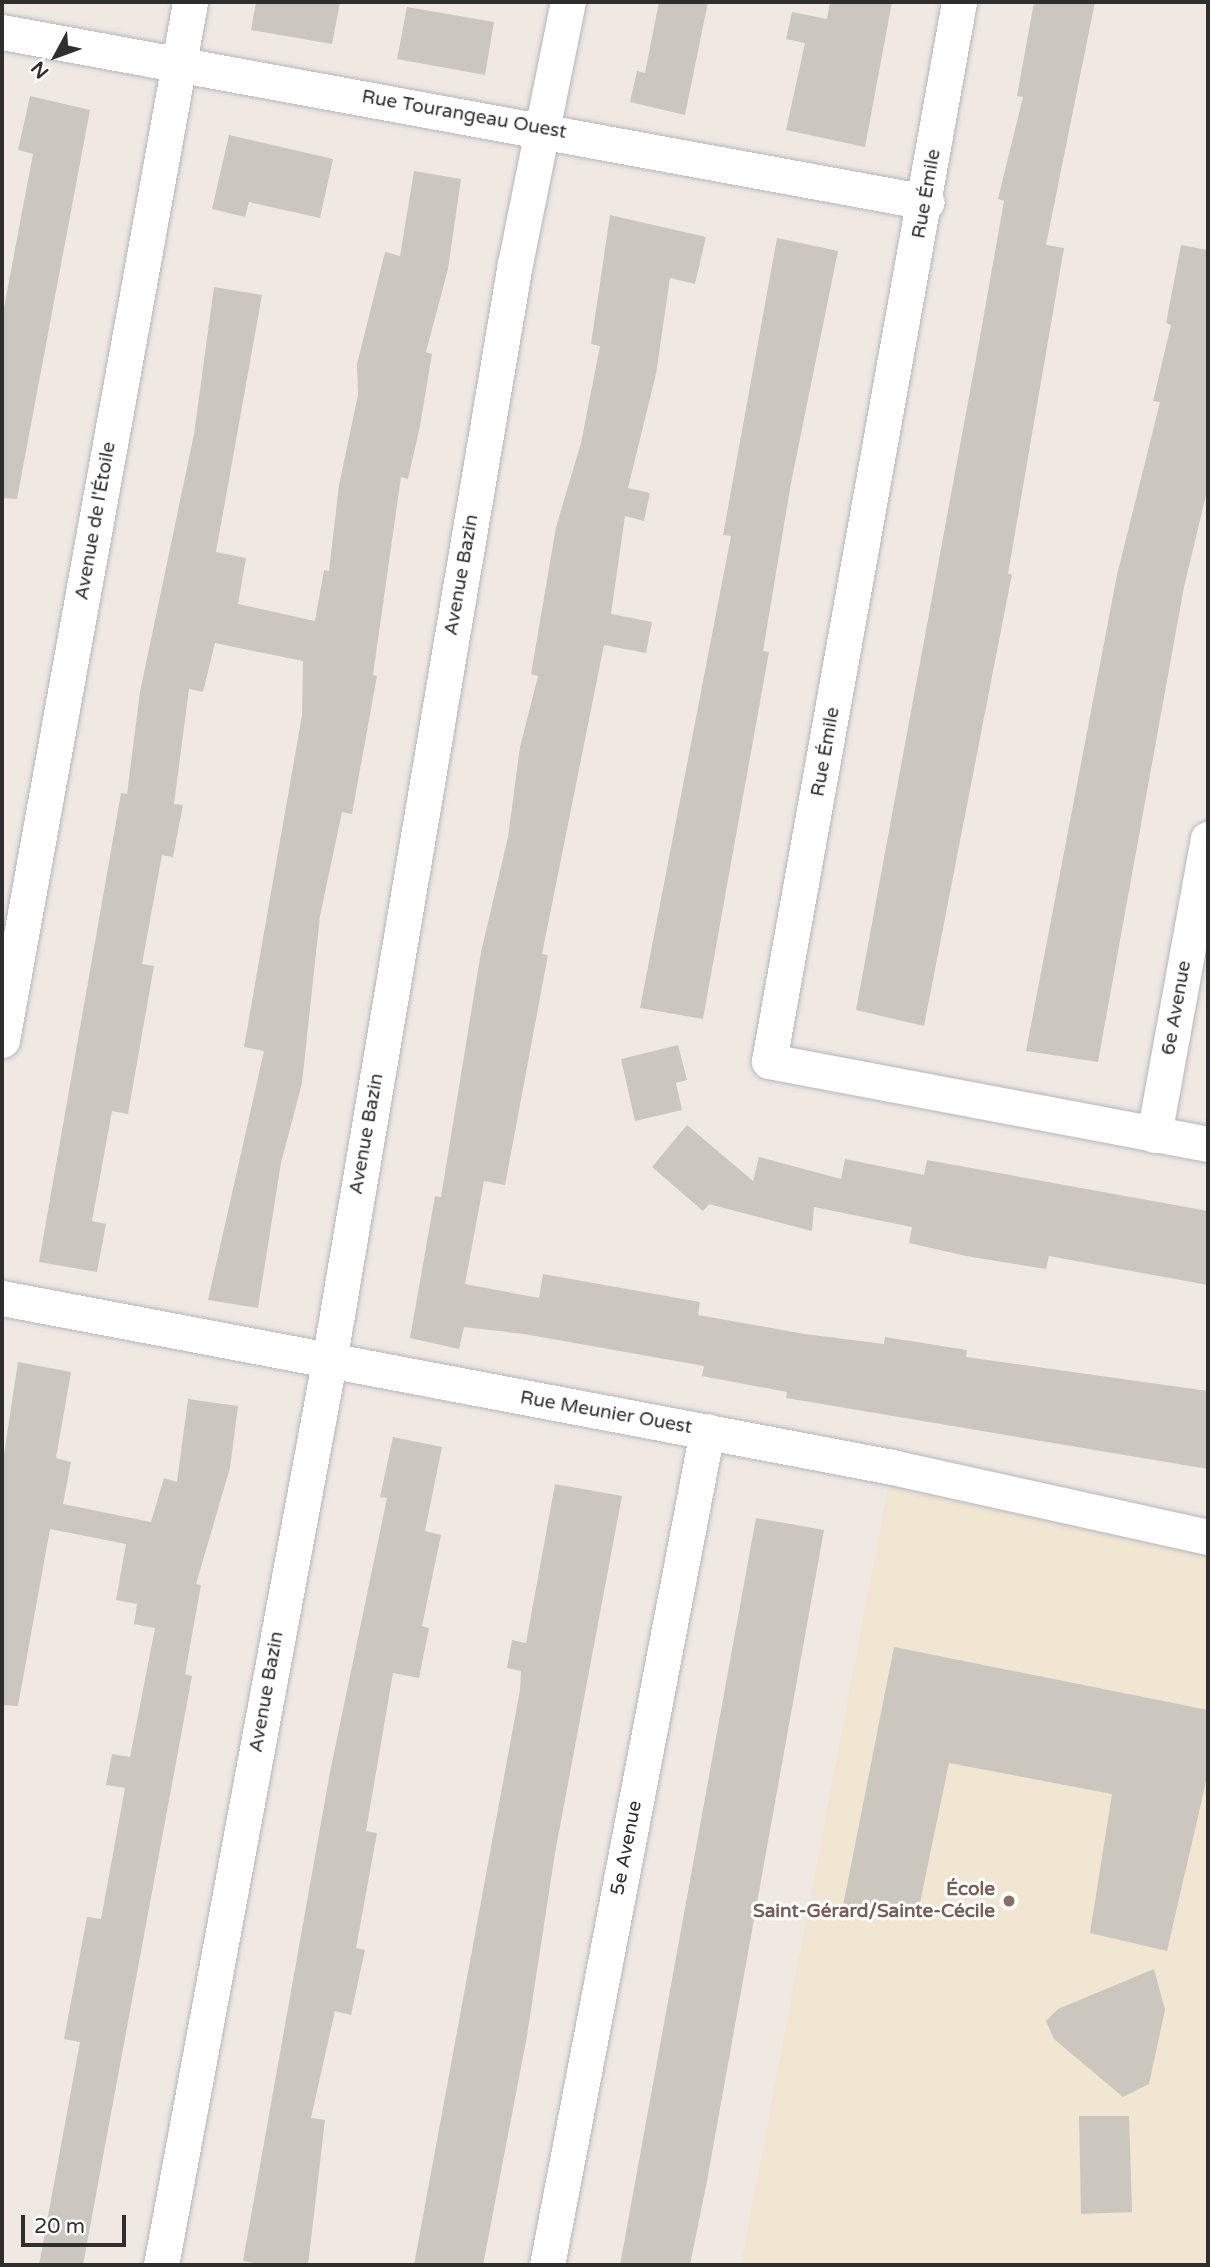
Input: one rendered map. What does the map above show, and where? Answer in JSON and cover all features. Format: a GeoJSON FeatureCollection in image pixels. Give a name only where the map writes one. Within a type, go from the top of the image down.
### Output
{"type":"FeatureCollection","features":[{"type":"Feature","properties":{"kind":"street","name":"Avenue de l'Étoile"},"geometry":{"type":"LineString","coordinates":[[2,1040],[190,2]]}},
{"type":"Feature","properties":{"kind":"street","name":"Avenue Bazin"},"geometry":{"type":"LineString","coordinates":[[161,2265],[329,1362],[515,264],[545,130],[568,2]]}},
{"type":"Feature","properties":{"kind":"street","name":"Rue Émile"},"geometry":{"type":"LineString","coordinates":[[959,2],[926,202],[769,1061],[1208,1144]]}},
{"type":"Feature","properties":{"kind":"street","name":"Rue Tourangeau Ouest"},"geometry":{"type":"LineString","coordinates":[[2,32],[926,202]]}},
{"type":"Feature","properties":{"kind":"street","name":"6e Avenue"},"geometry":{"type":"LineString","coordinates":[[1154,1135],[1208,839]]}},
{"type":"Feature","properties":{"kind":"street","name":"Rue Meunier Ouest"},"geometry":{"type":"LineString","coordinates":[[2,1298],[329,1362],[707,1431],[1208,1537]]}},
{"type":"Feature","properties":{"kind":"street","name":"5e Avenue"},"geometry":{"type":"LineString","coordinates":[[547,2265],[707,1431]]}},
{"type":"Feature","properties":{"kind":"shaded area","name":"École Saint-Gérard/Sainte-Cécile"},"geometry":{"type":"Polygon","coordinates":[[[892,1467],[1208,1537],[1208,2265],[741,2265],[892,1467]]]}},
{"type":"Feature","properties":{"kind":"building"},"geometry":{"type":"Polygon","coordinates":[[[256,2],[340,2],[332,44],[251,30],[256,2]]]}},
{"type":"Feature","properties":{"kind":"building"},"geometry":{"type":"Polygon","coordinates":[[[659,2],[708,2],[685,115],[630,102],[637,71],[645,73],[659,2]]]}},
{"type":"Feature","properties":{"kind":"building"},"geometry":{"type":"Polygon","coordinates":[[[830,2],[892,2],[865,147],[786,130],[805,43],[786,39],[792,12],[827,19],[830,2]]]}},
{"type":"Feature","properties":{"kind":"building"},"geometry":{"type":"Polygon","coordinates":[[[1034,2],[1095,2],[1046,245],[1064,248],[1008,574],[1012,574],[924,1026],[856,1010],[1004,201],[998,199],[1023,97],[1017,96],[1034,2]]]}},
{"type":"Feature","properties":{"kind":"building"},"geometry":{"type":"Polygon","coordinates":[[[407,7],[494,22],[485,75],[397,59],[407,7]]]}},
{"type":"Feature","properties":{"kind":"building"},"geometry":{"type":"Polygon","coordinates":[[[30,96],[90,110],[17,499],[2,498],[2,318],[33,154],[18,150],[30,96]]]}},
{"type":"Feature","properties":{"kind":"building"},"geometry":{"type":"Polygon","coordinates":[[[229,135],[333,159],[320,218],[249,202],[245,217],[212,209],[229,135]]]}},
{"type":"Feature","properties":{"kind":"building"},"geometry":{"type":"Polygon","coordinates":[[[414,171],[461,179],[448,269],[426,352],[432,354],[420,426],[408,479],[401,477],[373,675],[377,676],[352,814],[342,812],[320,916],[302,1083],[281,1163],[258,1308],[208,1300],[264,1051],[244,1047],[302,715],[303,661],[215,643],[203,692],[189,689],[174,804],[183,805],[173,857],[162,855],[142,964],[154,966],[128,1114],[112,1111],[92,1221],[106,1224],[97,1272],[39,1262],[121,793],[127,794],[140,692],[194,434],[214,287],[262,295],[216,552],[246,558],[238,604],[315,621],[324,570],[329,571],[339,485],[358,395],[357,364],[385,252],[400,256],[414,171]]]}},
{"type":"Feature","properties":{"kind":"building"},"geometry":{"type":"Polygon","coordinates":[[[610,215],[706,237],[695,284],[670,278],[656,374],[628,488],[650,493],[644,521],[625,516],[611,614],[652,622],[646,653],[604,645],[542,954],[548,955],[505,1185],[484,1181],[465,1284],[539,1298],[543,1274],[700,1302],[698,1315],[805,1334],[884,1344],[885,1337],[967,1350],[966,1357],[1208,1391],[1208,1469],[786,1398],[787,1392],[702,1376],[704,1366],[524,1334],[464,1327],[459,1349],[410,1338],[435,1196],[441,1197],[481,952],[508,837],[520,747],[538,676],[531,674],[556,527],[581,443],[600,346],[591,344],[610,215]]]}},
{"type":"Feature","properties":{"kind":"building"},"geometry":{"type":"Polygon","coordinates":[[[777,238],[838,251],[791,483],[763,651],[769,652],[703,1019],[640,1008],[731,536],[723,535],[777,238]]]}},
{"type":"Feature","properties":{"kind":"building"},"geometry":{"type":"Polygon","coordinates":[[[1181,245],[1208,250],[1208,487],[1184,587],[1098,1062],[1026,1051],[1117,575],[1160,402],[1153,401],[1171,325],[1166,323],[1181,245]]]}},
{"type":"Feature","properties":{"kind":"building"},"geometry":{"type":"Polygon","coordinates":[[[678,1045],[687,1080],[676,1083],[682,1110],[635,1121],[621,1059],[678,1045]]]}},
{"type":"Feature","properties":{"kind":"building"},"geometry":{"type":"Polygon","coordinates":[[[687,1125],[753,1181],[759,1157],[841,1179],[845,1159],[924,1175],[927,1160],[1208,1211],[1208,1285],[1049,1256],[1046,1269],[966,1256],[909,1243],[912,1227],[814,1207],[812,1231],[709,1204],[703,1211],[652,1167],[687,1125]]]}},
{"type":"Feature","properties":{"kind":"building"},"geometry":{"type":"Polygon","coordinates":[[[18,1362],[71,1372],[56,1458],[71,1462],[63,1504],[151,1522],[164,1478],[177,1482],[188,1399],[238,1406],[230,1468],[196,1584],[201,1585],[185,1674],[192,1676],[83,2265],[39,2265],[80,2042],[64,2039],[87,1917],[101,1919],[125,1788],[106,1785],[112,1754],[130,1757],[155,1628],[134,1624],[137,1604],[116,1600],[126,1544],[50,1529],[18,1706],[2,1705],[2,1467],[18,1362]]]}},
{"type":"Feature","properties":{"kind":"building"},"geometry":{"type":"Polygon","coordinates":[[[393,1437],[442,1447],[425,1531],[441,1535],[422,1626],[429,1628],[419,1678],[393,1673],[366,1831],[377,1833],[356,1948],[365,1950],[351,2015],[335,2011],[311,2118],[325,2120],[308,2265],[266,2265],[243,2261],[330,1772],[387,1498],[380,1497],[393,1437]]]}},
{"type":"Feature","properties":{"kind":"building"},"geometry":{"type":"Polygon","coordinates":[[[555,1484],[622,1496],[555,1853],[527,2036],[483,2265],[414,2265],[520,1690],[521,1671],[507,1668],[512,1640],[526,1643],[555,1484]]]}},
{"type":"Feature","properties":{"kind":"building"},"geometry":{"type":"Polygon","coordinates":[[[756,1518],[824,1530],[707,2181],[690,2265],[620,2265],[756,1518]]]}},
{"type":"Feature","properties":{"kind":"building"},"geometry":{"type":"Polygon","coordinates":[[[894,1647],[1208,1710],[1208,1773],[1167,1951],[1090,1933],[1112,1794],[949,1763],[917,1917],[843,1906],[894,1647]]]}},
{"type":"Feature","properties":{"kind":"building"},"geometry":{"type":"Polygon","coordinates":[[[1154,1969],[1165,2010],[1149,2084],[1123,2097],[1054,2039],[1046,2021],[1058,2009],[1154,1969]]]}},
{"type":"Feature","properties":{"kind":"building"},"geometry":{"type":"Polygon","coordinates":[[[1079,2116],[1129,2116],[1132,2212],[1081,2214],[1079,2116]]]}},
{"type":"Feature","properties":{"kind":"place","name":"École Saint-Gérard/Sainte-Cécile"},"geometry":{"type":"Point","coordinates":[1009,1901]}}]}
